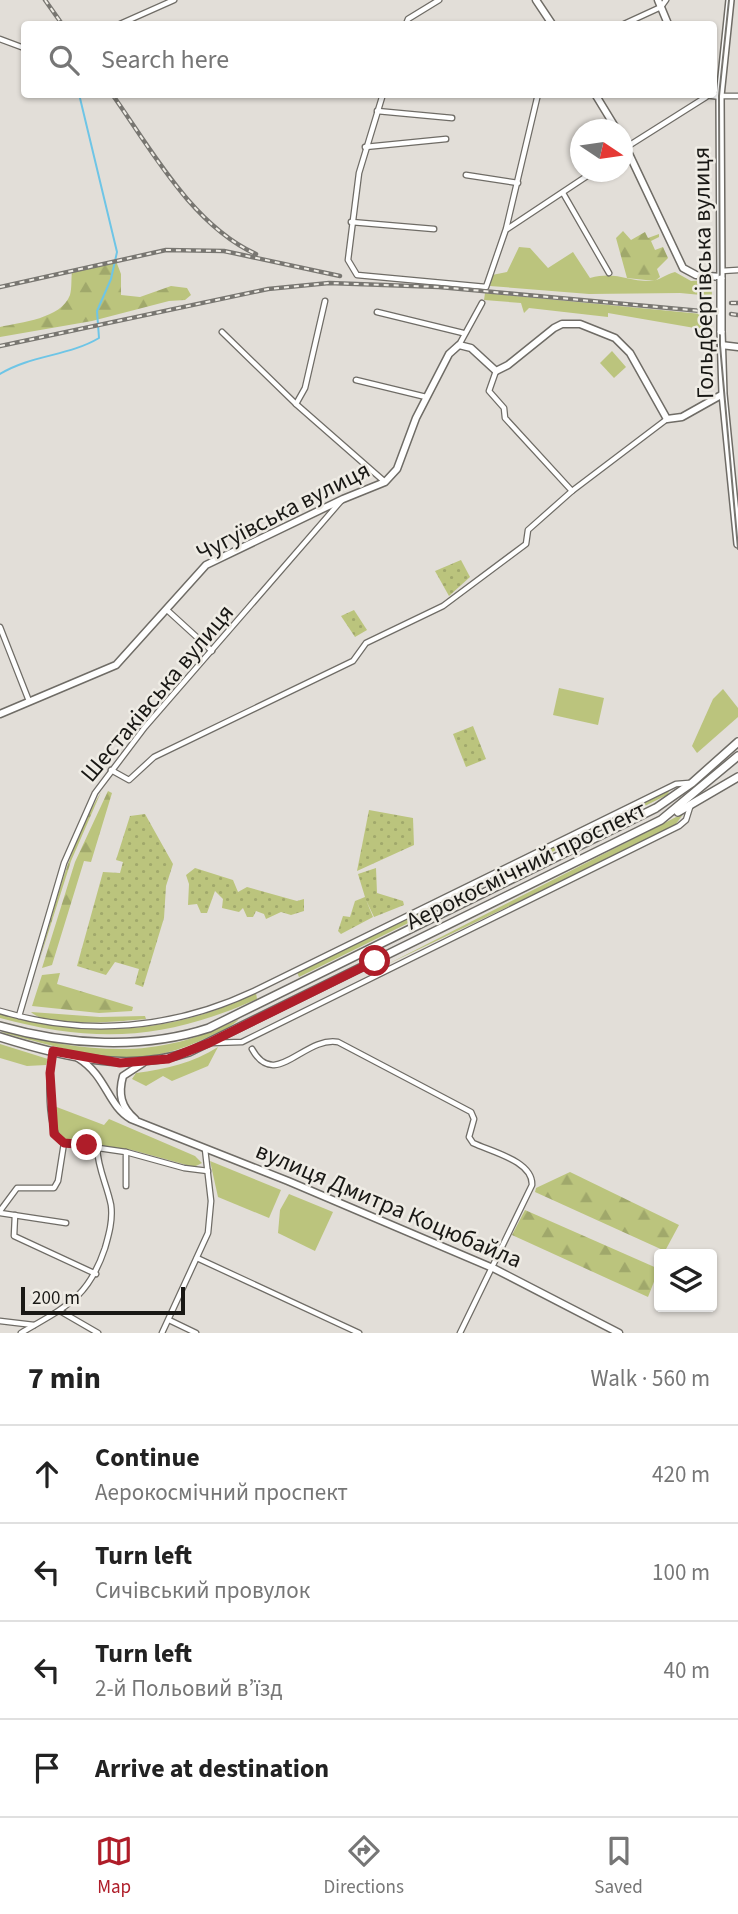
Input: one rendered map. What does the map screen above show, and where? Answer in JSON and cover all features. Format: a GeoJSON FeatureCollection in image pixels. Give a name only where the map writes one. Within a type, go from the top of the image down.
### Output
{"type":"FeatureCollection","features":[{"type":"Feature","properties":{"kind":"main road","name":"Гольдбергівська вулиця"},"geometry":{"type":"LineString","coordinates":[[730,0],[720,96],[721,345],[723,394],[734,468],[738,544]]}},
{"type":"Feature","properties":{"kind":"main road","name":"Аерокосмічний проспект"},"geometry":{"type":"LineString","coordinates":[[0,1026],[44,1037],[96,1043],[173,1037],[209,1028],[656,808],[692,783],[738,742]]}},
{"type":"Feature","properties":{"kind":"main road","name":"Аерокосмічний проспект"},"geometry":{"type":"LineString","coordinates":[[0,1037],[53,1051],[112,1062],[143,1063],[168,1059],[209,1043],[661,820],[692,797],[738,756]]}},
{"type":"Feature","properties":{"kind":"main road"},"geometry":{"type":"LineString","coordinates":[[715,776],[714,785],[725,785]]}},
{"type":"Feature","properties":{"kind":"main road"},"geometry":{"type":"LineString","coordinates":[[661,820],[690,807],[738,777]]}},
{"type":"Feature","properties":{"kind":"street"},"geometry":{"type":"LineString","coordinates":[[127,21],[174,0]]}},
{"type":"Feature","properties":{"kind":"street"},"geometry":{"type":"LineString","coordinates":[[408,21],[439,0]]}},
{"type":"Feature","properties":{"kind":"street"},"geometry":{"type":"LineString","coordinates":[[536,0],[550,21]]}},
{"type":"Feature","properties":{"kind":"street"},"geometry":{"type":"LineString","coordinates":[[629,21],[666,0]]}},
{"type":"Feature","properties":{"kind":"street"},"geometry":{"type":"LineString","coordinates":[[660,4],[667,21]]}},
{"type":"Feature","properties":{"kind":"street"},"geometry":{"type":"LineString","coordinates":[[0,39],[21,47]]}},
{"type":"Feature","properties":{"kind":"street"},"geometry":{"type":"LineString","coordinates":[[720,96],[738,96]]}},
{"type":"Feature","properties":{"kind":"street"},"geometry":{"type":"LineString","coordinates":[[382,98],[365,147],[351,222],[348,260],[358,275],[486,287],[506,229],[537,98]]}},
{"type":"Feature","properties":{"kind":"street"},"geometry":{"type":"LineString","coordinates":[[597,98],[610,119]]}},
{"type":"Feature","properties":{"kind":"street"},"geometry":{"type":"LineString","coordinates":[[633,143],[701,98]]}},
{"type":"Feature","properties":{"kind":"street"},"geometry":{"type":"LineString","coordinates":[[377,111],[452,118]]}},
{"type":"Feature","properties":{"kind":"street"},"geometry":{"type":"LineString","coordinates":[[365,147],[446,139]]}},
{"type":"Feature","properties":{"kind":"street"},"geometry":{"type":"LineString","coordinates":[[633,165],[683,268],[696,275],[721,276],[738,270]]}},
{"type":"Feature","properties":{"kind":"street"},"geometry":{"type":"LineString","coordinates":[[467,175],[518,183]]}},
{"type":"Feature","properties":{"kind":"street"},"geometry":{"type":"LineString","coordinates":[[506,229],[579,182]]}},
{"type":"Feature","properties":{"kind":"street"},"geometry":{"type":"LineString","coordinates":[[563,193],[610,273]]}},
{"type":"Feature","properties":{"kind":"street"},"geometry":{"type":"LineString","coordinates":[[351,222],[434,229]]}},
{"type":"Feature","properties":{"kind":"street"},"geometry":{"type":"LineString","coordinates":[[296,404],[305,388],[325,301]]}},
{"type":"Feature","properties":{"kind":"street","name":"Чугуївська вулиця"},"geometry":{"type":"LineString","coordinates":[[0,714],[116,665],[206,565],[343,499],[386,482],[397,469],[426,397],[449,354],[459,345],[463,333],[482,303]]}},
{"type":"Feature","properties":{"kind":"street"},"geometry":{"type":"LineString","coordinates":[[377,312],[463,333]]}},
{"type":"Feature","properties":{"kind":"street"},"geometry":{"type":"LineString","coordinates":[[572,491],[505,418],[504,408],[489,391],[496,370],[562,324],[590,327],[624,345],[667,419]]}},
{"type":"Feature","properties":{"kind":"street"},"geometry":{"type":"LineString","coordinates":[[222,332],[296,404],[386,482]]}},
{"type":"Feature","properties":{"kind":"street"},"geometry":{"type":"LineString","coordinates":[[459,345],[471,348],[496,370]]}},
{"type":"Feature","properties":{"kind":"street"},"geometry":{"type":"LineString","coordinates":[[721,345],[738,347]]}},
{"type":"Feature","properties":{"kind":"street"},"geometry":{"type":"LineString","coordinates":[[356,380],[426,397]]}},
{"type":"Feature","properties":{"kind":"street"},"geometry":{"type":"LineString","coordinates":[[111,770],[129,780],[154,757],[353,661],[366,643],[443,606],[526,544],[528,530],[572,491],[667,419],[681,417],[723,394]]}},
{"type":"Feature","properties":{"kind":"street","name":"Шестаківська вулиця"},"geometry":{"type":"LineString","coordinates":[[19,1016],[64,863],[80,822],[111,770],[343,499]]}},
{"type":"Feature","properties":{"kind":"street"},"geometry":{"type":"LineString","coordinates":[[166,609],[212,651]]}},
{"type":"Feature","properties":{"kind":"street"},"geometry":{"type":"LineString","coordinates":[[0,627],[29,701]]}},
{"type":"Feature","properties":{"kind":"street"},"geometry":{"type":"LineString","coordinates":[[0,1011],[47,1023],[102,1027],[162,1023],[201,1013],[254,991],[676,784],[692,783]]}},
{"type":"Feature","properties":{"kind":"street"},"geometry":{"type":"LineString","coordinates":[[209,1043],[234,1044],[247,1040],[679,826],[686,820],[692,797]]}},
{"type":"Feature","properties":{"kind":"street"},"geometry":{"type":"LineString","coordinates":[[252,1049],[260,1063],[267,1066],[276,1065],[324,1041],[338,1042],[471,1112],[474,1119],[469,1137],[473,1143],[527,1168],[532,1176],[532,1185],[489,1266],[460,1333]]}},
{"type":"Feature","properties":{"kind":"street"},"geometry":{"type":"LineString","coordinates":[[53,1051],[50,1065],[52,1127],[56,1139],[64,1143],[126,1152],[184,1168],[208,1171]]}},
{"type":"Feature","properties":{"kind":"street","name":"вулиця Дмитра Коцюбайла"},"geometry":{"type":"LineString","coordinates":[[74,1055],[97,1072],[122,1113],[139,1122],[489,1266],[619,1333]]}},
{"type":"Feature","properties":{"kind":"street"},"geometry":{"type":"LineString","coordinates":[[139,1122],[124,1107],[120,1091],[123,1076],[143,1063]]}},
{"type":"Feature","properties":{"kind":"street"},"geometry":{"type":"LineString","coordinates":[[64,1143],[58,1181],[54,1188],[17,1188],[0,1212],[66,1223]]}},
{"type":"Feature","properties":{"kind":"street"},"geometry":{"type":"LineString","coordinates":[[21,1333],[60,1311],[96,1274],[112,1214],[109,1196],[99,1171],[97,1148]]}},
{"type":"Feature","properties":{"kind":"street"},"geometry":{"type":"LineString","coordinates":[[162,1333],[197,1258],[211,1219],[205,1149]]}},
{"type":"Feature","properties":{"kind":"street"},"geometry":{"type":"LineString","coordinates":[[126,1152],[126,1186]]}},
{"type":"Feature","properties":{"kind":"street"},"geometry":{"type":"LineString","coordinates":[[15,1215],[14,1236],[96,1274]]}},
{"type":"Feature","properties":{"kind":"street"},"geometry":{"type":"LineString","coordinates":[[197,1258],[359,1333]]}},
{"type":"Feature","properties":{"kind":"street"},"geometry":{"type":"LineString","coordinates":[[60,1311],[98,1333]]}},
{"type":"Feature","properties":{"kind":"street"},"geometry":{"type":"LineString","coordinates":[[169,1320],[195,1333]]}},
{"type":"Feature","properties":{"kind":"street"},"geometry":{"type":"LineString","coordinates":[[0,1321],[34,1325]]}},
{"type":"Feature","properties":{"kind":"green space"},"geometry":{"type":"Polygon","coordinates":[[[623,231],[631,240],[645,232],[648,238],[659,234],[659,237],[651,241],[655,250],[663,247],[668,258],[657,269],[660,277],[655,281],[627,278],[616,238],[623,231]]]}},
{"type":"Feature","properties":{"kind":"green space"},"geometry":{"type":"Polygon","coordinates":[[[519,247],[530,248],[548,268],[573,252],[590,278],[614,276],[650,281],[675,272],[691,281],[711,280],[712,296],[680,293],[589,294],[490,286],[492,275],[507,272],[519,247]]]}},
{"type":"Feature","properties":{"kind":"green space"},"geometry":{"type":"Polygon","coordinates":[[[116,261],[121,274],[121,295],[140,297],[171,286],[187,288],[191,295],[185,300],[169,301],[92,321],[0,337],[0,327],[40,318],[65,303],[71,292],[72,272],[116,261]]]}},
{"type":"Feature","properties":{"kind":"green space"},"geometry":{"type":"Polygon","coordinates":[[[485,293],[712,315],[712,331],[608,313],[608,317],[529,308],[524,313],[521,303],[484,300],[485,293]]]}},
{"type":"Feature","properties":{"kind":"green space"},"geometry":{"type":"Polygon","coordinates":[[[612,351],[626,367],[614,378],[600,363],[612,351]]]}},
{"type":"Feature","properties":{"kind":"green space"},"geometry":{"type":"Polygon","coordinates":[[[461,560],[470,577],[449,596],[435,571],[461,560]]]}},
{"type":"Feature","properties":{"kind":"green space"},"geometry":{"type":"Polygon","coordinates":[[[354,610],[367,630],[355,637],[341,616],[354,610]]]}},
{"type":"Feature","properties":{"kind":"green space"},"geometry":{"type":"Polygon","coordinates":[[[559,688],[604,698],[598,725],[553,715],[559,688]]]}},
{"type":"Feature","properties":{"kind":"green space"},"geometry":{"type":"Polygon","coordinates":[[[723,689],[738,708],[738,717],[697,753],[692,746],[713,699],[723,689]]]}},
{"type":"Feature","properties":{"kind":"green space"},"geometry":{"type":"Polygon","coordinates":[[[473,726],[486,759],[466,767],[453,734],[473,726]]]}},
{"type":"Feature","properties":{"kind":"green space"},"geometry":{"type":"Polygon","coordinates":[[[670,790],[667,795],[299,977],[297,972],[670,790]]]}},
{"type":"Feature","properties":{"kind":"green space"},"geometry":{"type":"Polygon","coordinates":[[[108,791],[112,793],[91,862],[84,861],[52,965],[42,968],[75,862],[108,791]]]}},
{"type":"Feature","properties":{"kind":"green space"},"geometry":{"type":"Polygon","coordinates":[[[101,792],[71,861],[38,965],[71,854],[101,792]]]}},
{"type":"Feature","properties":{"kind":"green space"},"geometry":{"type":"Polygon","coordinates":[[[369,810],[413,818],[414,845],[357,871],[369,810]]]}},
{"type":"Feature","properties":{"kind":"green space"},"geometry":{"type":"Polygon","coordinates":[[[684,813],[676,824],[639,844],[386,965],[684,813]]]}},
{"type":"Feature","properties":{"kind":"green space"},"geometry":{"type":"Polygon","coordinates":[[[145,814],[173,864],[166,886],[164,918],[143,987],[135,984],[139,969],[115,962],[106,975],[77,966],[103,872],[120,873],[123,862],[116,860],[130,816],[145,814]]]}},
{"type":"Feature","properties":{"kind":"green space"},"geometry":{"type":"Polygon","coordinates":[[[195,868],[233,880],[238,892],[247,887],[297,901],[304,899],[304,911],[291,915],[281,912],[266,919],[264,914],[256,911],[253,917],[247,917],[243,908],[239,912],[222,908],[223,899],[215,891],[207,913],[201,913],[197,904],[188,905],[189,884],[186,875],[195,868]]]}},
{"type":"Feature","properties":{"kind":"green space"},"geometry":{"type":"Polygon","coordinates":[[[376,868],[377,893],[403,901],[404,905],[374,917],[366,900],[373,917],[341,934],[338,931],[343,916],[350,917],[355,901],[365,897],[358,874],[376,868]]]}},
{"type":"Feature","properties":{"kind":"green space"},"geometry":{"type":"Polygon","coordinates":[[[60,973],[57,984],[133,1007],[132,1011],[99,1013],[32,1006],[42,975],[60,973]]]}},
{"type":"Feature","properties":{"kind":"green space"},"geometry":{"type":"Polygon","coordinates":[[[256,993],[257,999],[224,1013],[161,1030],[130,1034],[68,1032],[0,1018],[0,1012],[67,1026],[130,1028],[192,1017],[256,993]]]}},
{"type":"Feature","properties":{"kind":"green space"},"geometry":{"type":"Polygon","coordinates":[[[31,1012],[100,1017],[145,1016],[146,1019],[68,1022],[52,1021],[31,1012]]]}},
{"type":"Feature","properties":{"kind":"green space"},"geometry":{"type":"Polygon","coordinates":[[[239,1019],[225,1029],[181,1048],[155,1055],[130,1057],[79,1052],[0,1032],[55,1043],[132,1049],[174,1043],[239,1019]]]}},
{"type":"Feature","properties":{"kind":"green space"},"geometry":{"type":"Polygon","coordinates":[[[0,1044],[48,1059],[46,1065],[27,1066],[0,1058],[0,1044]]]}},
{"type":"Feature","properties":{"kind":"green space"},"geometry":{"type":"Polygon","coordinates":[[[218,1047],[208,1066],[172,1081],[163,1076],[146,1086],[132,1079],[136,1073],[179,1064],[218,1047]]]}},
{"type":"Feature","properties":{"kind":"green space"},"geometry":{"type":"Polygon","coordinates":[[[54,1106],[104,1125],[109,1119],[195,1156],[202,1163],[194,1167],[132,1150],[65,1140],[58,1134],[54,1106]]]}},
{"type":"Feature","properties":{"kind":"green space"},"geometry":{"type":"Polygon","coordinates":[[[210,1161],[281,1190],[269,1218],[218,1197],[210,1161]]]}},
{"type":"Feature","properties":{"kind":"green space"},"geometry":{"type":"Polygon","coordinates":[[[570,1172],[679,1225],[666,1249],[661,1249],[535,1192],[536,1188],[570,1172]]]}},
{"type":"Feature","properties":{"kind":"green space"},"geometry":{"type":"Polygon","coordinates":[[[289,1194],[333,1212],[315,1251],[278,1233],[280,1210],[289,1194]]]}},
{"type":"Feature","properties":{"kind":"green space"},"geometry":{"type":"Polygon","coordinates":[[[525,1210],[654,1267],[654,1282],[648,1297],[512,1235],[525,1210]]]}},
{"type":"Feature","properties":{"kind":"waterway"},"geometry":{"type":"LineString","coordinates":[[0,374],[24,363],[75,349],[99,338],[97,311],[111,279],[117,252],[80,98]]}},
{"type":"Feature","properties":{"kind":"tram line"},"geometry":{"type":"LineString","coordinates":[[729,0],[719,96],[720,345],[738,549]]}},
{"type":"Feature","properties":{"kind":"railway"},"geometry":{"type":"LineString","coordinates":[[45,0],[60,21]]}},
{"type":"Feature","properties":{"kind":"railway"},"geometry":{"type":"LineString","coordinates":[[115,98],[158,161],[193,205],[233,241],[256,254]]}},
{"type":"Feature","properties":{"kind":"railway"},"geometry":{"type":"LineString","coordinates":[[0,287],[166,250],[224,251],[340,276]]}},
{"type":"Feature","properties":{"kind":"railway"},"geometry":{"type":"LineString","coordinates":[[0,346],[268,289],[329,283],[439,287],[712,312]]}},
{"type":"Feature","properties":{"kind":"railway"},"geometry":{"type":"LineString","coordinates":[[731,303],[738,303]]}},
{"type":"Feature","properties":{"kind":"railway"},"geometry":{"type":"LineString","coordinates":[[731,314],[738,315]]}},
{"type":"Feature","properties":{"kind":"route"},"geometry":{"type":"LineString","coordinates":[[87,1145],[64,1143],[56,1139],[54,1134],[50,1073],[53,1051],[120,1063],[168,1059],[209,1043],[375,961]]}}]}
